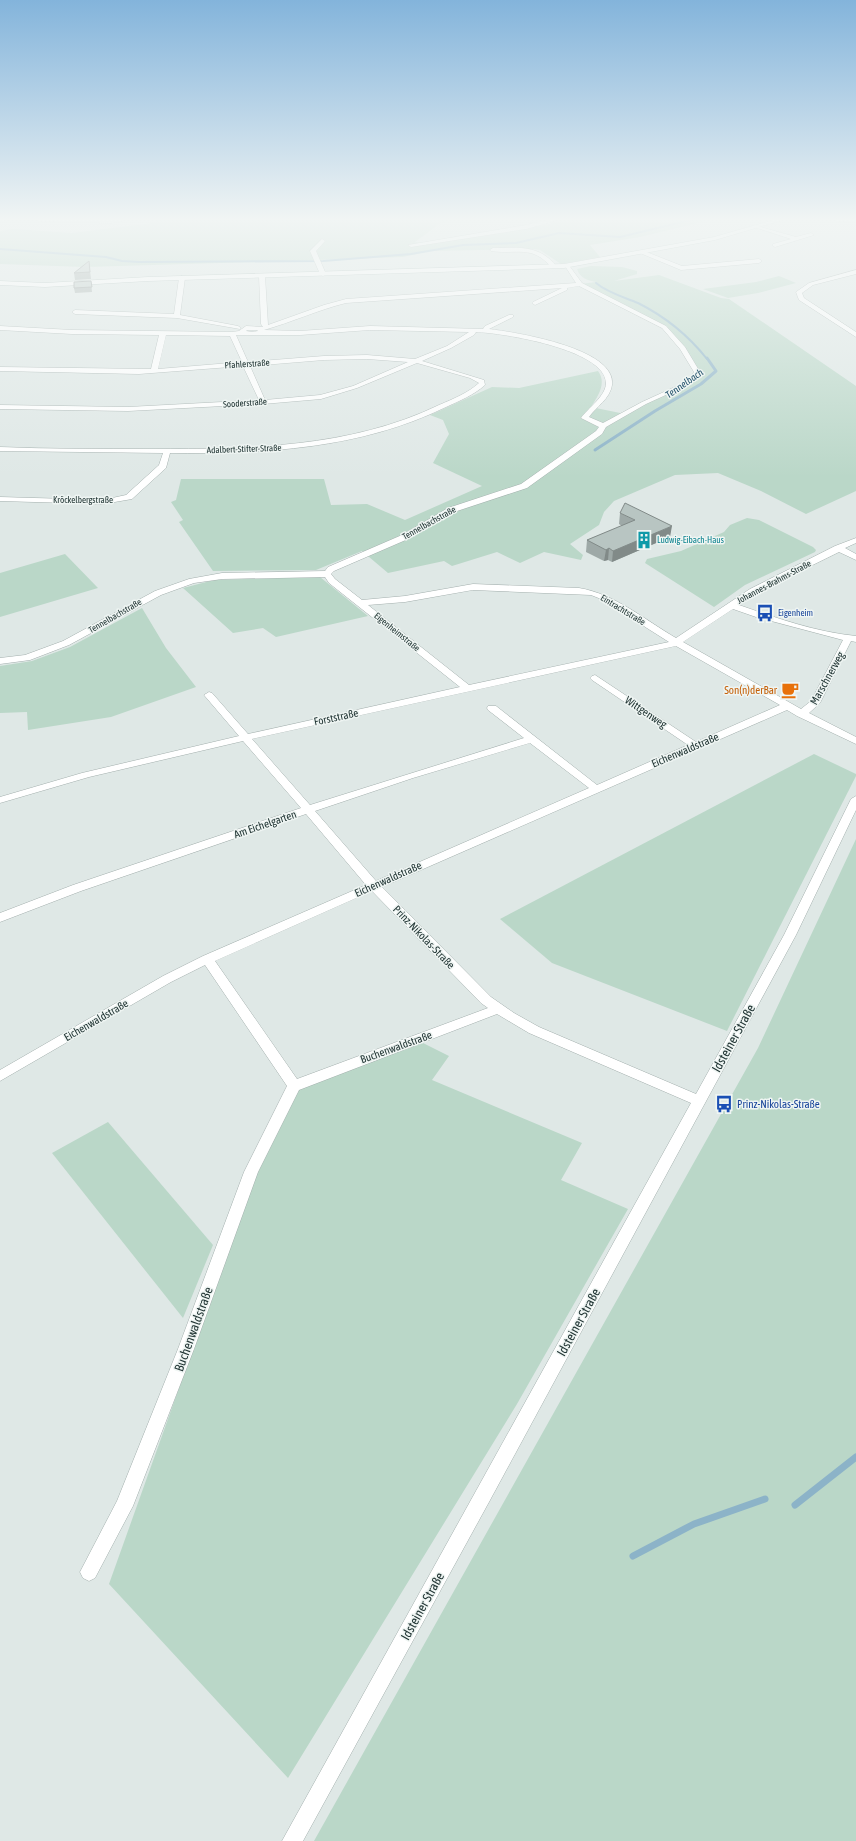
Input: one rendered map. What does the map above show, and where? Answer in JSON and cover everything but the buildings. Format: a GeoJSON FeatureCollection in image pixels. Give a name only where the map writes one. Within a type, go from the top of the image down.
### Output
{"type":"FeatureCollection","features":[{"type":"Feature","properties":{"kind":"street"},"geometry":{"type":"LineString","coordinates":[[177,316],[178,305]]}},
{"type":"Feature","properties":{"kind":"street"},"geometry":{"type":"LineString","coordinates":[[263,305],[263,329]]}},
{"type":"Feature","properties":{"kind":"street"},"geometry":{"type":"LineString","coordinates":[[263,329],[330,305]]}},
{"type":"Feature","properties":{"kind":"street","name":"Tennelbachstraße"},"geometry":{"type":"LineString","coordinates":[[0,661],[27,658],[54,649],[113,619],[158,593],[192,580],[222,576],[327,574],[331,569],[405,537],[451,510],[524,486],[599,432],[604,426],[644,403],[690,382],[696,377],[697,372],[678,343],[664,327],[621,305]]}},
{"type":"Feature","properties":{"kind":"street"},"geometry":{"type":"LineString","coordinates":[[810,305],[855,334]]}},
{"type":"Feature","properties":{"kind":"street"},"geometry":{"type":"LineString","coordinates":[[75,312],[177,316],[243,331]]}},
{"type":"Feature","properties":{"kind":"street"},"geometry":{"type":"LineString","coordinates":[[484,331],[487,327],[511,316]]}},
{"type":"Feature","properties":{"kind":"street"},"geometry":{"type":"LineString","coordinates":[[0,328],[64,332],[232,334],[250,327],[300,333],[365,328],[484,331],[564,347],[588,356],[599,364],[608,377],[608,386],[600,400],[585,418],[604,426]]}},
{"type":"Feature","properties":{"kind":"street","name":"Sooderstraße"},"geometry":{"type":"LineString","coordinates":[[0,407],[128,409],[312,398],[338,393],[416,362],[457,343],[472,334],[473,330]]}},
{"type":"Feature","properties":{"kind":"street"},"geometry":{"type":"LineString","coordinates":[[154,371],[163,333]]}},
{"type":"Feature","properties":{"kind":"street"},"geometry":{"type":"LineString","coordinates":[[232,334],[263,402]]}},
{"type":"Feature","properties":{"kind":"street","name":"Pfahlerstraße"},"geometry":{"type":"LineString","coordinates":[[0,369],[108,373],[344,358],[382,358],[416,362],[478,379],[483,384],[478,388]]}},
{"type":"Feature","properties":{"kind":"street","name":"Adalbert-Stifter-Straße"},"geometry":{"type":"LineString","coordinates":[[0,449],[167,451],[254,450],[306,445],[340,440],[377,431],[416,418],[478,388]]}},
{"type":"Feature","properties":{"kind":"street","name":"Kröckelbergstraße"},"geometry":{"type":"LineString","coordinates":[[0,499],[103,502],[119,500],[129,497],[163,466],[167,451]]}},
{"type":"Feature","properties":{"kind":"street","name":"Johannes-Brahms-Straße"},"geometry":{"type":"LineString","coordinates":[[675,643],[753,591],[856,540]]}},
{"type":"Feature","properties":{"kind":"street"},"geometry":{"type":"LineString","coordinates":[[838,548],[856,557]]}},
{"type":"Feature","properties":{"kind":"street","name":"Eigenheimstraße"},"geometry":{"type":"LineString","coordinates":[[327,574],[332,581],[362,603],[468,689]]}},
{"type":"Feature","properties":{"kind":"street","name":"Eintrachtstraße"},"geometry":{"type":"LineString","coordinates":[[362,603],[406,599],[473,587],[579,591],[593,593],[604,598],[675,643],[801,714],[856,741]]}},
{"type":"Feature","properties":{"kind":"street"},"geometry":{"type":"LineString","coordinates":[[731,605],[759,615],[852,639]]}},
{"type":"Feature","properties":{"kind":"street","name":"Marschnerweg"},"geometry":{"type":"LineString","coordinates":[[801,714],[815,703],[852,639]]}},
{"type":"Feature","properties":{"kind":"street","name":"Forststraße"},"geometry":{"type":"LineString","coordinates":[[0,800],[86,775],[246,737],[675,643]]}},
{"type":"Feature","properties":{"kind":"street","name":"Wittgenweg"},"geometry":{"type":"LineString","coordinates":[[595,678],[696,746]]}},
{"type":"Feature","properties":{"kind":"street","name":"Prinz-Nikolas-Straße"},"geometry":{"type":"LineString","coordinates":[[209,694],[373,885],[472,986],[497,1009],[534,1030],[699,1101]]}},
{"type":"Feature","properties":{"kind":"street","name":"Eichenwaldstraße"},"geometry":{"type":"LineString","coordinates":[[0,1076],[160,983],[208,959],[373,885],[787,706]]}},
{"type":"Feature","properties":{"kind":"street"},"geometry":{"type":"LineString","coordinates":[[492,708],[596,789]]}},
{"type":"Feature","properties":{"kind":"street","name":"Am Eichelgarten"},"geometry":{"type":"LineString","coordinates":[[0,918],[95,883],[309,809],[485,752],[532,739]]}},
{"type":"Feature","properties":{"kind":"street","name":"Idsteiner Straße"},"geometry":{"type":"LineString","coordinates":[[292,1841],[790,936],[856,799]]}},
{"type":"Feature","properties":{"kind":"street"},"geometry":{"type":"LineString","coordinates":[[208,959],[294,1086]]}},
{"type":"Feature","properties":{"kind":"street","name":"Buchenwaldstraße"},"geometry":{"type":"LineString","coordinates":[[89,1572],[124,1506],[186,1349],[251,1172],[294,1086],[497,1009]]}},
{"type":"Feature","properties":{"kind":"green space"},"geometry":{"type":"Polygon","coordinates":[[[621,305],[738,305],[856,386],[856,491],[806,514],[761,491],[718,473],[675,475],[614,501],[604,512],[599,525],[570,544],[583,555],[581,560],[544,552],[520,563],[497,552],[452,566],[444,561],[388,573],[362,551],[316,570],[213,571],[179,522],[183,520],[171,502],[176,500],[181,479],[324,479],[331,505],[367,504],[405,520],[482,486],[433,463],[449,434],[443,420],[430,415],[492,387],[519,388],[598,371],[601,376],[602,385],[599,394],[591,407],[625,414],[690,382],[697,372],[664,327],[621,305]]]}},
{"type":"Feature","properties":{"kind":"green space"},"geometry":{"type":"Polygon","coordinates":[[[747,518],[759,520],[813,547],[816,550],[815,552],[745,585],[714,607],[645,563],[647,559],[681,551],[724,532],[730,525],[747,518]]]}},
{"type":"Feature","properties":{"kind":"green space"},"geometry":{"type":"Polygon","coordinates":[[[65,554],[98,588],[0,617],[0,573],[65,554]]]}},
{"type":"Feature","properties":{"kind":"green space"},"geometry":{"type":"Polygon","coordinates":[[[320,577],[368,616],[276,637],[263,628],[233,633],[183,588],[214,580],[320,577]]]}},
{"type":"Feature","properties":{"kind":"green space"},"geometry":{"type":"Polygon","coordinates":[[[142,608],[166,648],[196,687],[111,717],[28,730],[27,712],[0,713],[0,666],[32,661],[70,647],[142,608]]]}},
{"type":"Feature","properties":{"kind":"green space"},"geometry":{"type":"Polygon","coordinates":[[[814,754],[856,774],[856,776],[727,1031],[552,963],[500,919],[814,754]]]}},
{"type":"Feature","properties":{"kind":"green space"},"geometry":{"type":"Polygon","coordinates":[[[856,839],[856,1841],[314,1841],[758,1048],[856,839]]]}},
{"type":"Feature","properties":{"kind":"green space"},"geometry":{"type":"Polygon","coordinates":[[[423,1043],[449,1056],[432,1080],[582,1143],[561,1180],[628,1209],[517,1404],[288,1778],[109,1584],[257,1170],[300,1087],[423,1043]]]}},
{"type":"Feature","properties":{"kind":"green space"},"geometry":{"type":"Polygon","coordinates":[[[108,1122],[213,1245],[183,1318],[52,1153],[108,1122]]]}},
{"type":"Feature","properties":{"kind":"waterway","name":"Tennelbach"},"geometry":{"type":"LineString","coordinates":[[642,305],[676,327],[707,359]]}},
{"type":"Feature","properties":{"kind":"waterway","name":"Tennelbach"},"geometry":{"type":"LineString","coordinates":[[595,450],[655,411],[701,384],[716,371],[707,358]]}},
{"type":"Feature","properties":{"kind":"waterway"},"geometry":{"type":"LineString","coordinates":[[795,1505],[856,1457]]}},
{"type":"Feature","properties":{"kind":"waterway"},"geometry":{"type":"LineString","coordinates":[[633,1556],[694,1524],[765,1499]]}},
{"type":"Feature","properties":{"kind":"place","name":"Ludwig-Eibach-Haus"},"geometry":{"type":"Point","coordinates":[644,540]}},
{"type":"Feature","properties":{"kind":"place","name":"Eigenheim"},"geometry":{"type":"Point","coordinates":[765,613]}},
{"type":"Feature","properties":{"kind":"place","name":"Son(n)derBar"},"geometry":{"type":"Point","coordinates":[790,690]}},
{"type":"Feature","properties":{"kind":"place","name":"Prinz-Nikolas-Straße"},"geometry":{"type":"Point","coordinates":[724,1104]}}]}
